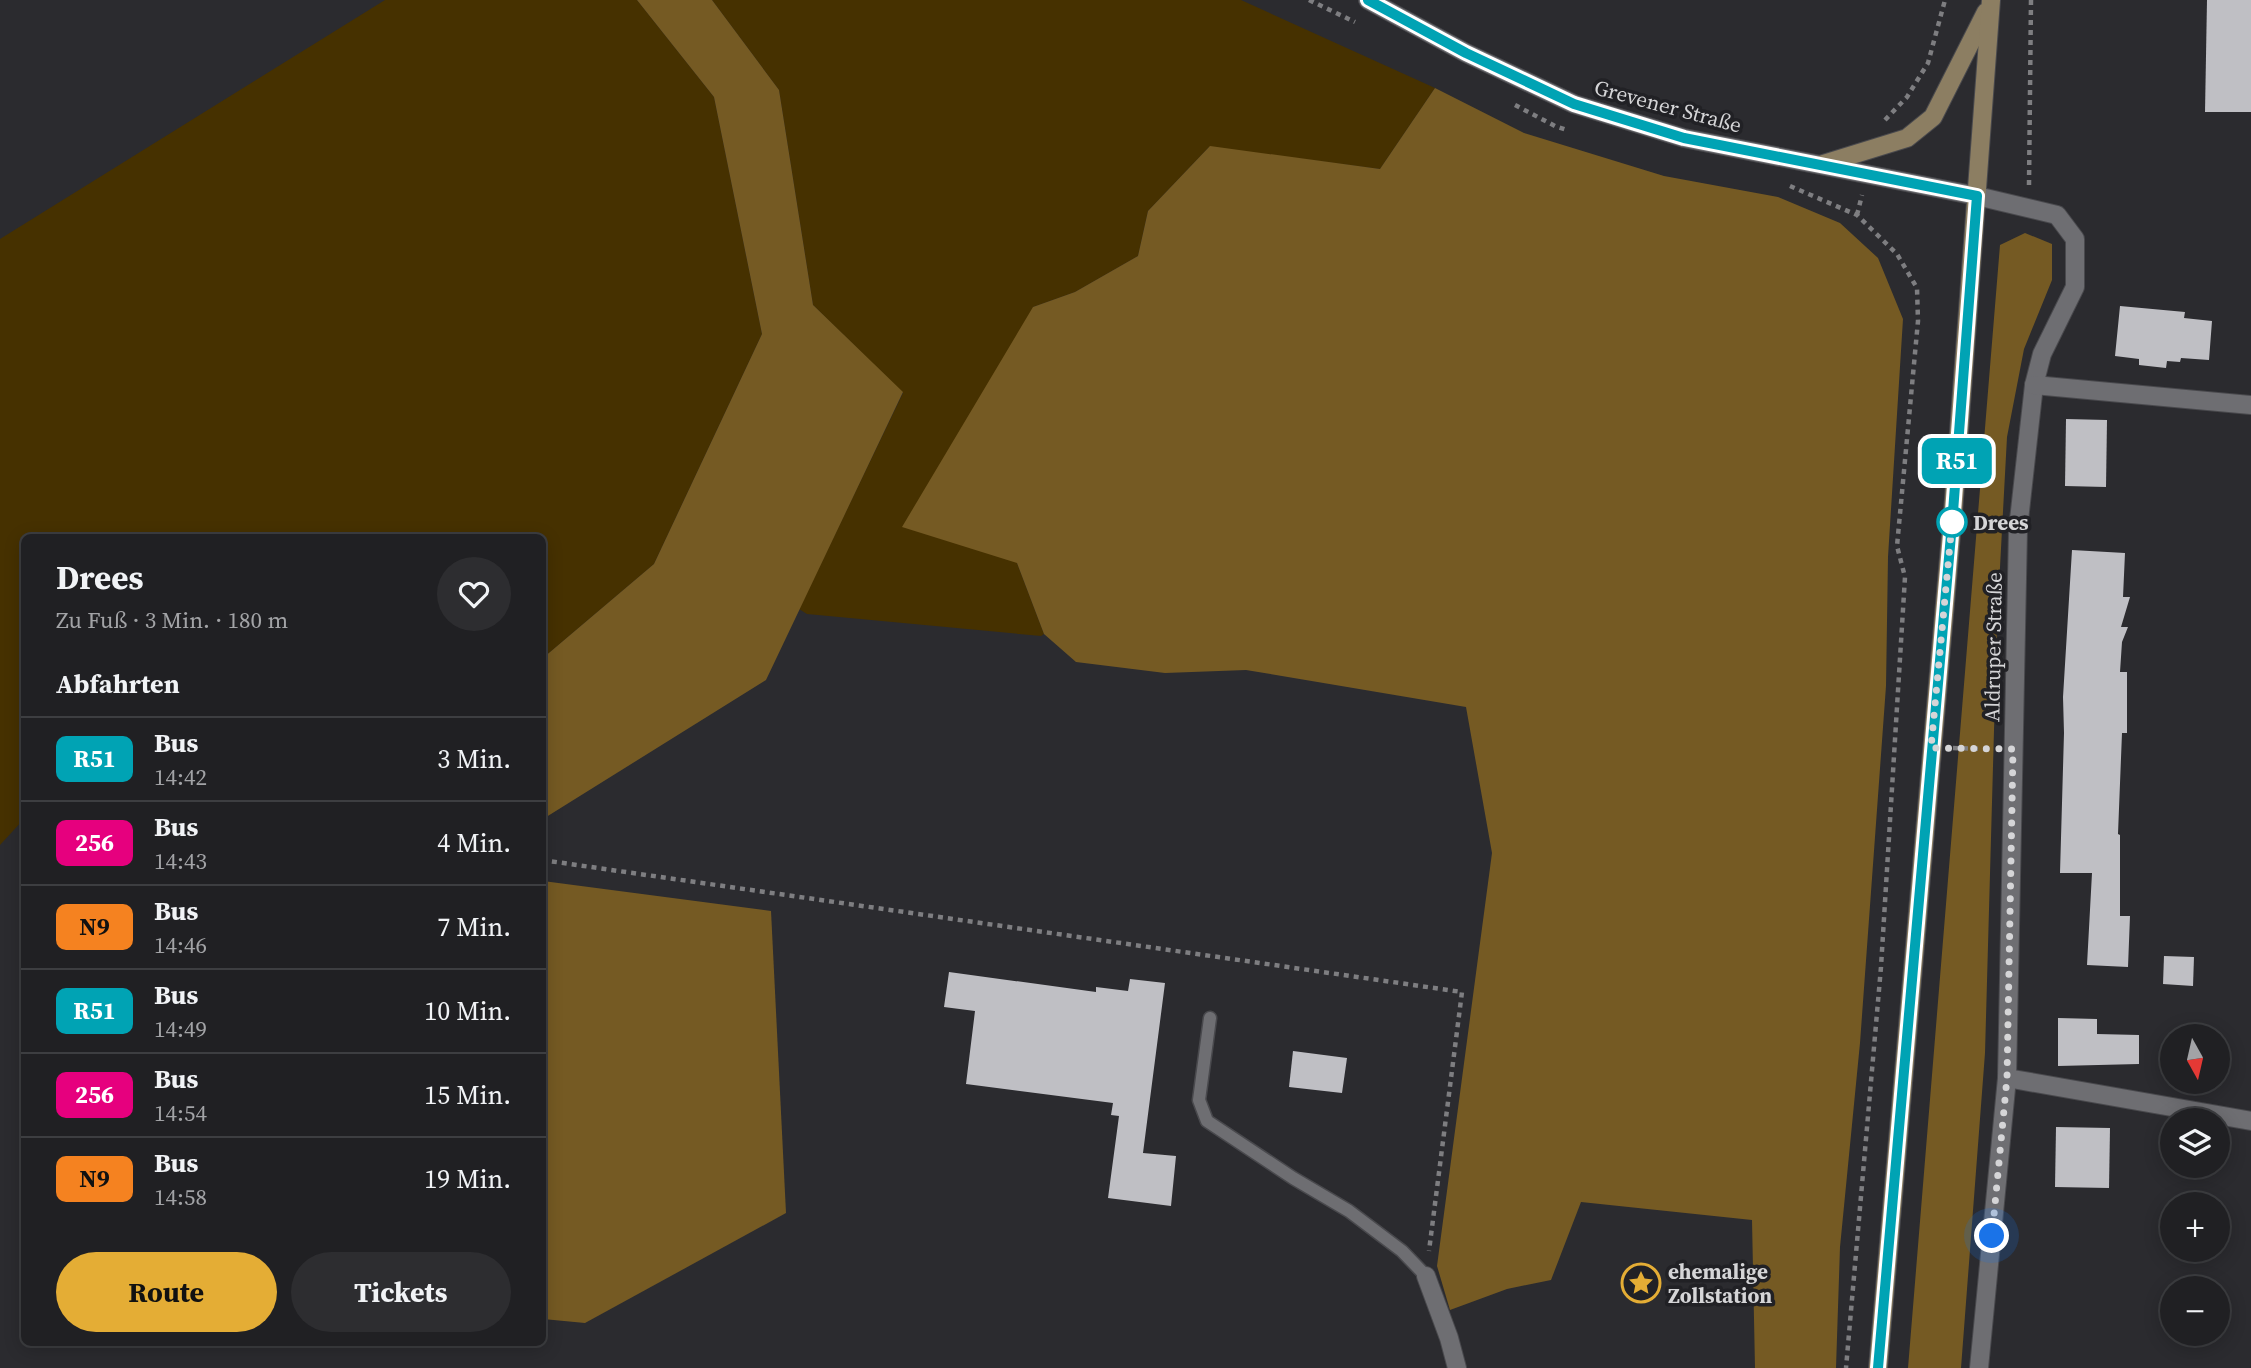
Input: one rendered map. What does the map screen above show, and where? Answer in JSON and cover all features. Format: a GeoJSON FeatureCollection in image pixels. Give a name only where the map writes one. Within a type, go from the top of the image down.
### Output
{"type":"FeatureCollection","features":[{"type":"Feature","properties":{"kind":"main road"},"geometry":{"type":"LineString","coordinates":[[1823,164],[1907,138],[1933,117],[1991,1]]}},
{"type":"Feature","properties":{"kind":"main road"},"geometry":{"type":"LineString","coordinates":[[1878,1368],[1953,512],[1991,1]]}},
{"type":"Feature","properties":{"kind":"street","name":"Grevener Straße"},"geometry":{"type":"LineString","coordinates":[[1368,0],[1466,53],[1574,104],[1684,138],[1977,196]]}},
{"type":"Feature","properties":{"kind":"street","name":"Aldruper Straße"},"geometry":{"type":"LineString","coordinates":[[1977,196],[2029,206],[2057,215],[2076,239],[2075,287],[2042,354],[2034,385],[2018,529],[2007,1078],[1979,1368]]}},
{"type":"Feature","properties":{"kind":"street"},"geometry":{"type":"LineString","coordinates":[[2034,385],[2251,405]]}},
{"type":"Feature","properties":{"kind":"street"},"geometry":{"type":"LineString","coordinates":[[2007,1078],[2251,1121]]}},
{"type":"Feature","properties":{"kind":"street"},"geometry":{"type":"LineString","coordinates":[[1426,1276],[1457,1368]]}},
{"type":"Feature","properties":{"kind":"lane"},"geometry":{"type":"LineString","coordinates":[[1210,1018],[1199,1100],[1207,1121],[1293,1178],[1349,1211],[1402,1251],[1426,1276]]}},
{"type":"Feature","properties":{"kind":"path"},"geometry":{"type":"LineString","coordinates":[[1872,149],[1883,123],[1907,97],[1928,63],[1945,0]]}},
{"type":"Feature","properties":{"kind":"path"},"geometry":{"type":"LineString","coordinates":[[2029,206],[2031,0]]}},
{"type":"Feature","properties":{"kind":"path"},"geometry":{"type":"LineString","coordinates":[[1846,1368],[1882,954],[1905,577],[1897,546],[1917,321],[1917,288],[1910,273],[1897,254],[1857,215]]}},
{"type":"Feature","properties":{"kind":"path"},"geometry":{"type":"LineString","coordinates":[[1931,748],[2013,749]]}},
{"type":"Feature","properties":{"kind":"path"},"geometry":{"type":"LineString","coordinates":[[546,861],[1462,992],[1426,1276]]}},
{"type":"Feature","properties":{"kind":"shaded area"},"geometry":{"type":"Polygon","coordinates":[[[385,0],[637,0],[714,97],[762,334],[654,564],[546,655],[546,534],[21,534],[21,822],[0,845],[0,239],[385,0]]]}},
{"type":"Feature","properties":{"kind":"shaded area"},"geometry":{"type":"Polygon","coordinates":[[[637,0],[712,0],[779,90],[813,305],[903,392],[766,680],[546,817],[546,655],[654,564],[762,334],[714,97],[637,0]]]}},
{"type":"Feature","properties":{"kind":"shaded area"},"geometry":{"type":"Polygon","coordinates":[[[712,0],[1241,0],[1435,88],[1380,169],[1209,147],[1148,211],[1138,256],[1075,292],[1033,307],[1017,563],[1044,634],[1041,636],[807,614],[799,609],[903,393],[813,305],[779,90],[712,0]]]}},
{"type":"Feature","properties":{"kind":"shaded area"},"geometry":{"type":"Polygon","coordinates":[[[1435,88],[1524,133],[1664,176],[1778,197],[1840,223],[1878,258],[1903,319],[1888,557],[1886,686],[1860,1043],[1840,1247],[1836,1368],[1755,1368],[1752,1220],[1581,1202],[1551,1280],[1507,1289],[1450,1310],[1437,1266],[1492,853],[1466,707],[1246,670],[1165,673],[1076,662],[1044,634],[1017,563],[902,527],[1033,307],[1075,292],[1138,256],[1148,211],[1210,146],[1380,169],[1435,88]]]}},
{"type":"Feature","properties":{"kind":"shaded area"},"geometry":{"type":"Polygon","coordinates":[[[2025,233],[2052,244],[2052,280],[2024,349],[2007,437],[1997,623],[1985,1053],[1961,1368],[1908,1368],[2000,245],[2025,233]]]}},
{"type":"Feature","properties":{"kind":"shaded area"},"geometry":{"type":"Polygon","coordinates":[[[546,881],[771,911],[786,1213],[585,1323],[546,1319],[546,881]]]}},
{"type":"Feature","properties":{"kind":"building"},"geometry":{"type":"Polygon","coordinates":[[[2207,0],[2251,0],[2251,112],[2205,112],[2207,0]]]}},
{"type":"Feature","properties":{"kind":"building"},"geometry":{"type":"Polygon","coordinates":[[[2120,306],[2185,312],[2184,318],[2212,321],[2209,360],[2181,358],[2180,362],[2167,361],[2166,368],[2139,365],[2139,359],[2115,356],[2120,306]]]}},
{"type":"Feature","properties":{"kind":"building"},"geometry":{"type":"Polygon","coordinates":[[[2066,419],[2107,420],[2106,487],[2065,486],[2066,419]]]}},
{"type":"Feature","properties":{"kind":"building"},"geometry":{"type":"Polygon","coordinates":[[[2072,550],[2125,553],[2123,597],[2130,597],[2121,627],[2128,627],[2122,642],[2120,672],[2127,672],[2127,733],[2122,733],[2118,834],[2120,916],[2130,916],[2128,967],[2087,965],[2092,873],[2060,873],[2063,697],[2072,550]]]}},
{"type":"Feature","properties":{"kind":"building"},"geometry":{"type":"Polygon","coordinates":[[[2164,956],[2194,957],[2193,986],[2163,984],[2164,956]]]}},
{"type":"Feature","properties":{"kind":"building"},"geometry":{"type":"Polygon","coordinates":[[[949,972],[1096,992],[1096,987],[1128,991],[1130,979],[1165,983],[1143,1153],[1176,1156],[1171,1206],[1108,1198],[1119,1116],[1111,1115],[1113,1103],[966,1084],[975,1011],[944,1007],[949,972]]]}},
{"type":"Feature","properties":{"kind":"building"},"geometry":{"type":"Polygon","coordinates":[[[2058,1018],[2097,1019],[2097,1034],[2139,1035],[2139,1064],[2058,1066],[2058,1018]]]}},
{"type":"Feature","properties":{"kind":"building"},"geometry":{"type":"Polygon","coordinates":[[[1293,1051],[1347,1058],[1342,1093],[1289,1087],[1293,1051]]]}},
{"type":"Feature","properties":{"kind":"building"},"geometry":{"type":"Polygon","coordinates":[[[2056,1127],[2110,1128],[2109,1188],[2055,1187],[2056,1127]]]}},
{"type":"Feature","properties":{"kind":"bus line","name":"R51"},"geometry":{"type":"LineString","coordinates":[[1368,0],[1466,53],[1574,104],[1684,138],[1977,196],[1953,512],[1878,1368]]}},
{"type":"Feature","properties":{"kind":"place","name":"Drees"},"geometry":{"type":"Point","coordinates":[1952,522]}},
{"type":"Feature","properties":{"kind":"place","name":"ehemalige Zollstation"},"geometry":{"type":"Point","coordinates":[1641,1283]}},
{"type":"Feature","properties":{"kind":"route"},"geometry":{"type":"LineString","coordinates":[[1952,522],[1953,512],[1931,748],[2013,749],[2007,1078],[1992,1236]]}}]}
